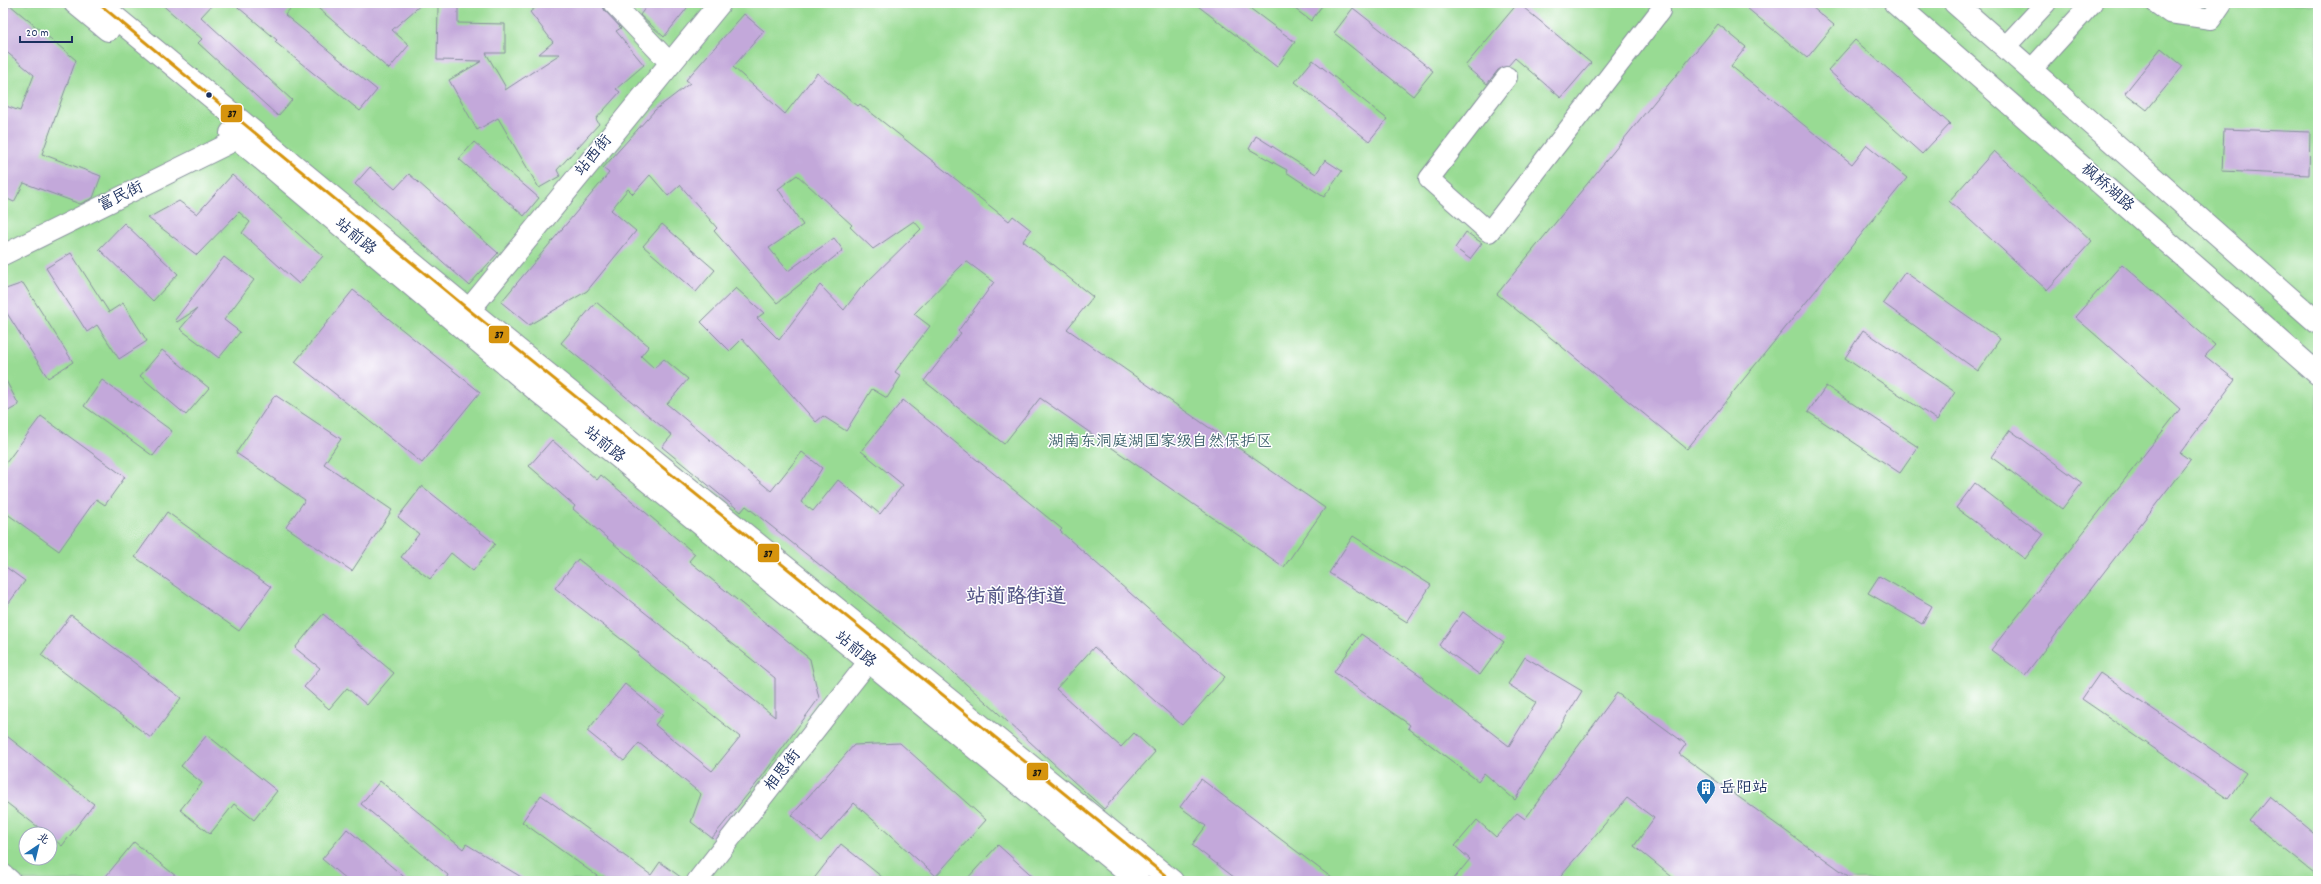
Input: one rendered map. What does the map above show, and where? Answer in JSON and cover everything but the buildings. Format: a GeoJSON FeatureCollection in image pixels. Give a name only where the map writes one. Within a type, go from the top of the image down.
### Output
{"type":"FeatureCollection","features":[{"type":"Feature","properties":{"kind":"main road","name":"站前路"},"geometry":{"type":"LineString","coordinates":[[75,3],[528,383],[1138,881]]}},
{"type":"Feature","properties":{"kind":"main road","name":"站前路"},"geometry":{"type":"LineString","coordinates":[[98,3],[469,310],[1172,881]]}},
{"type":"Feature","properties":{"kind":"main road","name":"站西街"},"geometry":{"type":"LineString","coordinates":[[469,310],[720,3]]}},
{"type":"Feature","properties":{"kind":"main road","name":"枫桥湖路"},"geometry":{"type":"LineString","coordinates":[[1895,3],[2318,374]]}},
{"type":"Feature","properties":{"kind":"main road"},"geometry":{"type":"LineString","coordinates":[[1956,3],[2318,324]]}},
{"type":"Feature","properties":{"kind":"street"},"geometry":{"type":"LineString","coordinates":[[613,3],[670,63]]}},
{"type":"Feature","properties":{"kind":"street"},"geometry":{"type":"LineString","coordinates":[[2005,47],[2046,3]]}},
{"type":"Feature","properties":{"kind":"street"},"geometry":{"type":"LineString","coordinates":[[2031,70],[2092,3]]}},
{"type":"Feature","properties":{"kind":"street"},"geometry":{"type":"LineString","coordinates":[[2156,3],[2170,13],[2211,19],[2222,3]]}},
{"type":"Feature","properties":{"kind":"street"},"geometry":{"type":"LineString","coordinates":[[1508,77],[1429,179],[1488,232],[1659,6]]}},
{"type":"Feature","properties":{"kind":"street","name":"富民街"},"geometry":{"type":"LineString","coordinates":[[3,255],[238,139]]}},
{"type":"Feature","properties":{"kind":"street","name":"相思街"},"geometry":{"type":"LineString","coordinates":[[697,881],[868,661]]}},
{"type":"Feature","properties":{"kind":"street"},"geometry":{"type":"LineString","coordinates":[[3,874],[11,881]]}},
{"type":"Feature","properties":{"kind":"green space","name":"湖南东洞庭湖国家级自然保护区"},"geometry":{"type":"Polygon","coordinates":[[[3,3],[2318,3],[2318,881],[3,881],[3,3]]]}},
{"type":"Feature","properties":{"kind":"transit line","name":"37"},"geometry":{"type":"LineString","coordinates":[[98,3],[469,310],[1172,881]]}},
{"type":"Feature","properties":{"kind":"place","name":"岳阳站"},"geometry":{"type":"Point","coordinates":[1706,805]}},
{"type":"Feature","properties":{"kind":"district","name":"站前路街道"},"geometry":{"type":"Point","coordinates":[1016,598]}}]}
